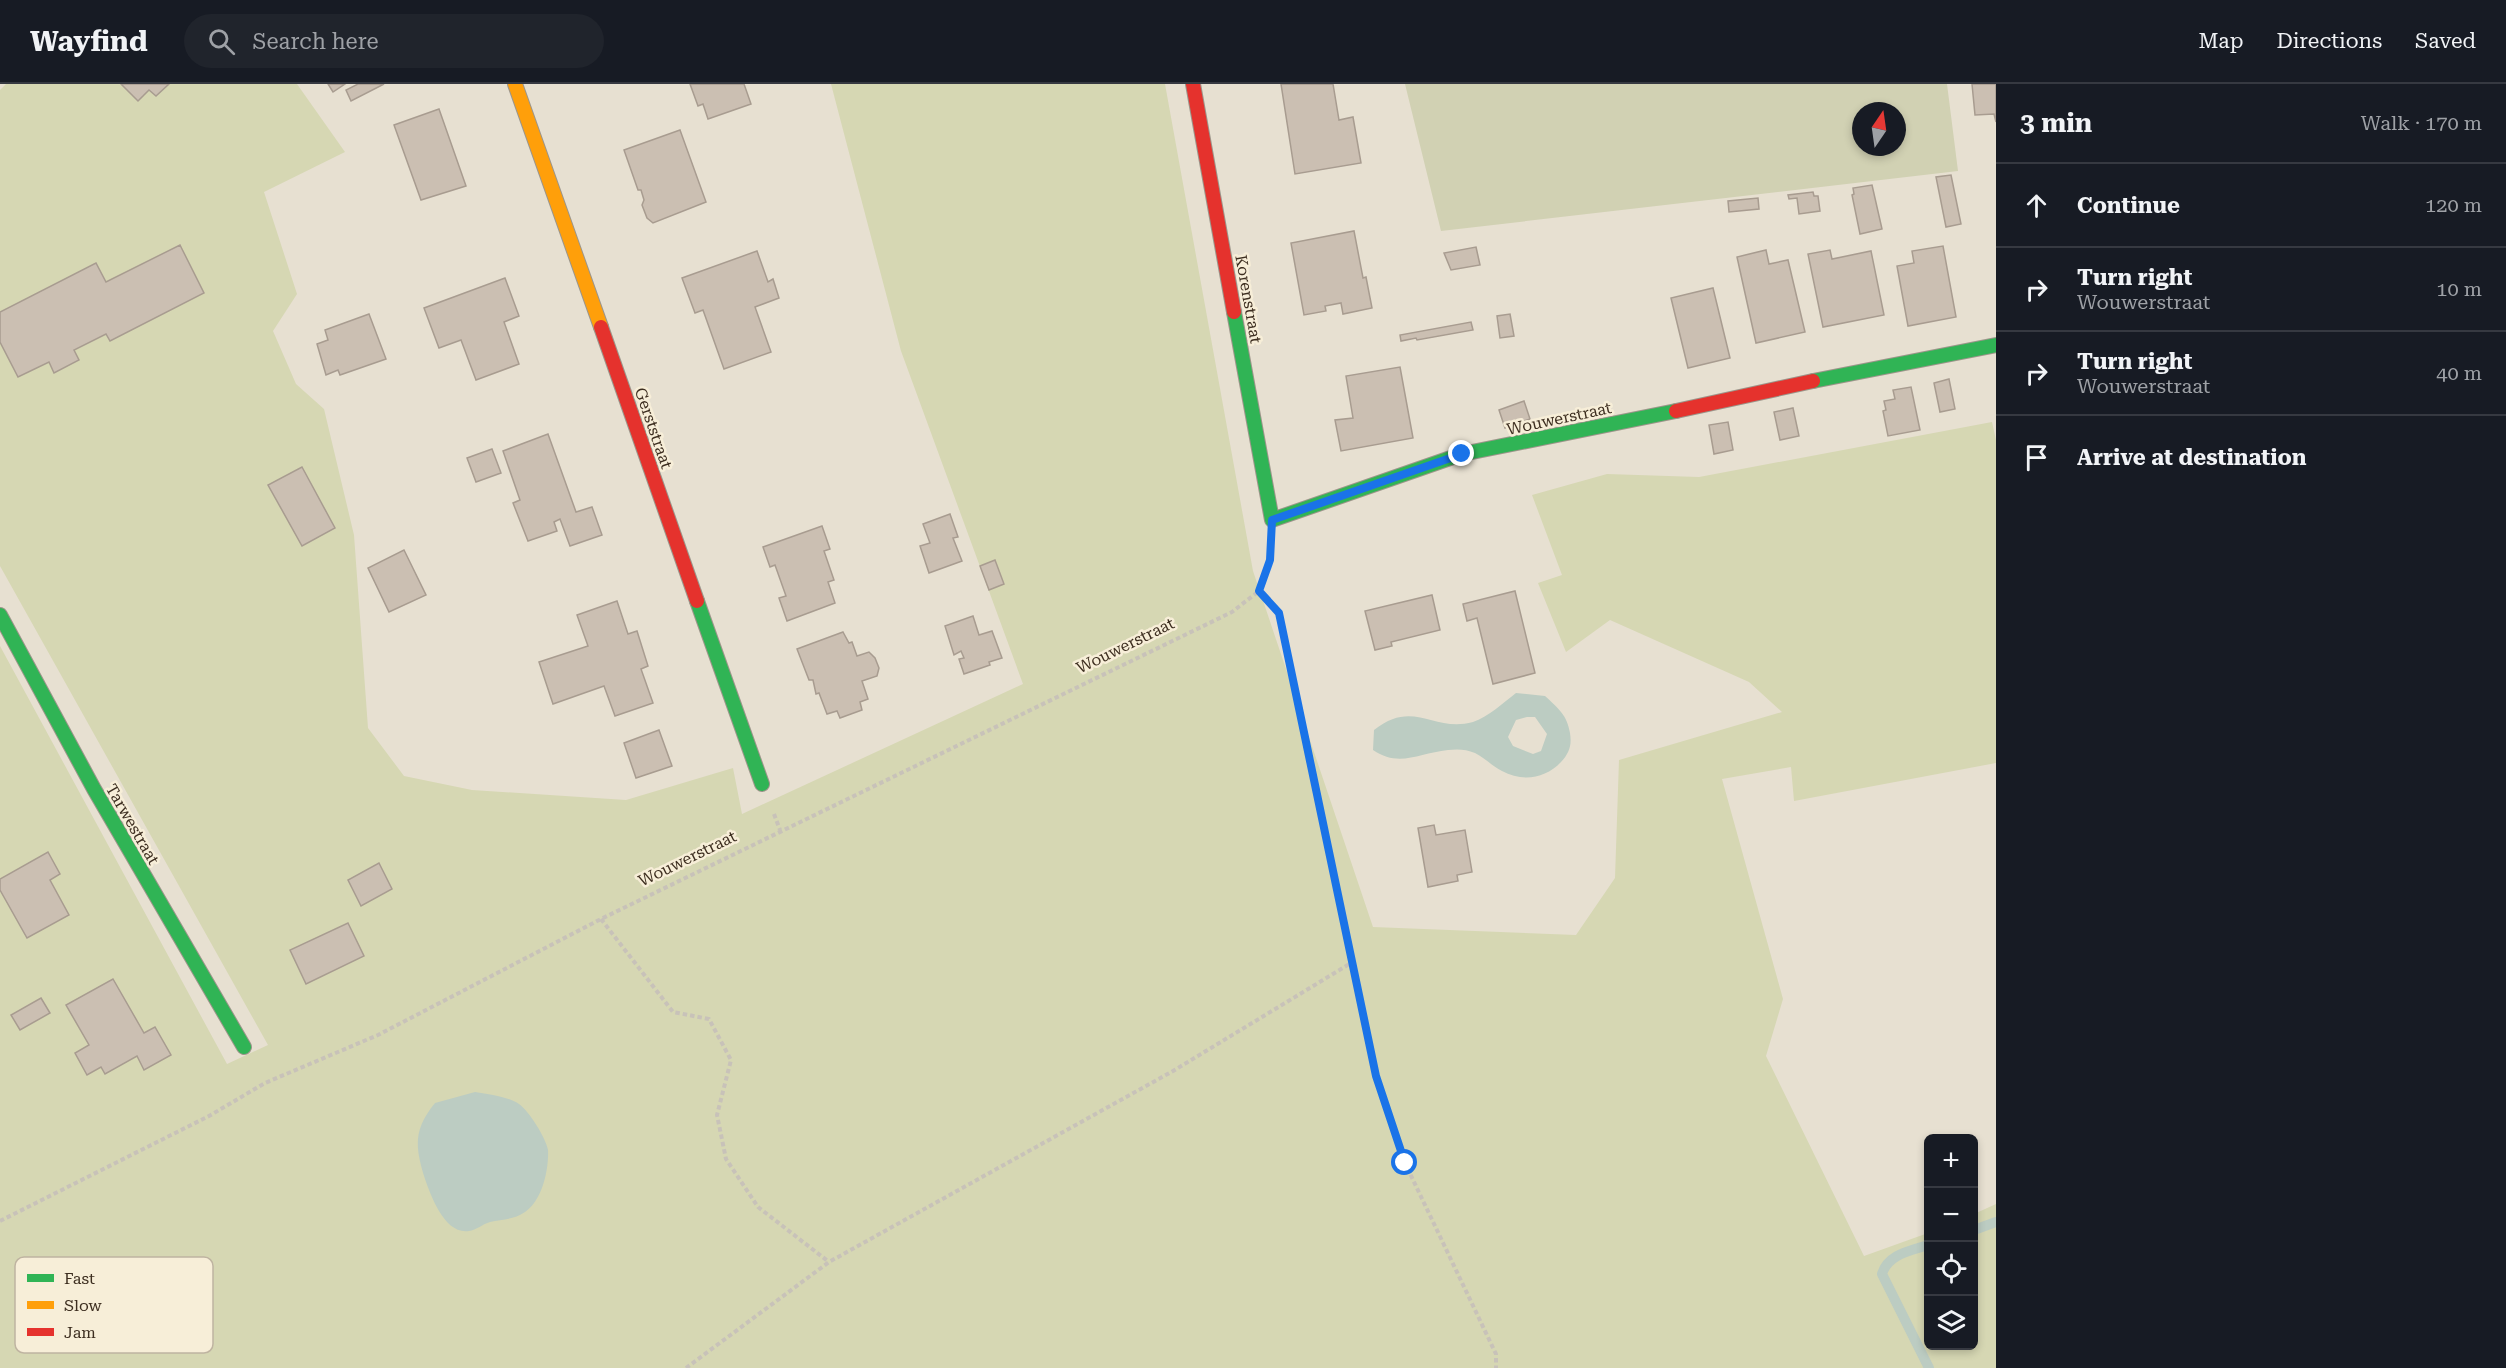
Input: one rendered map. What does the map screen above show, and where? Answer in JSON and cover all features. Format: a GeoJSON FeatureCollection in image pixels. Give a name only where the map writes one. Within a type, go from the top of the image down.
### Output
{"type":"FeatureCollection","features":[{"type":"Feature","properties":{"kind":"street","name":"Gerststraat"},"geometry":{"type":"LineString","coordinates":[[515,84],[762,784]]}},
{"type":"Feature","properties":{"kind":"street","name":"Korenstraat"},"geometry":{"type":"LineString","coordinates":[[1193,84],[1272,520]]}},
{"type":"Feature","properties":{"kind":"street","name":"Wouwerstraat"},"geometry":{"type":"LineString","coordinates":[[1272,520],[1462,454],[1574,433],[1876,367],[1996,345]]}},
{"type":"Feature","properties":{"kind":"street","name":"Tarwestraat"},"geometry":{"type":"LineString","coordinates":[[0,615],[94,789],[244,1047]]}},
{"type":"Feature","properties":{"kind":"path"},"geometry":{"type":"LineString","coordinates":[[1272,520],[1270,560],[1259,591],[1279,613],[1376,1076],[1405,1163],[1496,1354],[1496,1368]]}},
{"type":"Feature","properties":{"kind":"path","name":"Wouwerstraat"},"geometry":{"type":"LineString","coordinates":[[0,1221],[209,1116],[265,1083],[378,1035],[602,919],[1232,612],[1259,591]]}},
{"type":"Feature","properties":{"kind":"path"},"geometry":{"type":"LineString","coordinates":[[602,919],[673,1012],[709,1019],[731,1060],[717,1115],[726,1159],[758,1207],[829,1262]]}},
{"type":"Feature","properties":{"kind":"path"},"geometry":{"type":"LineString","coordinates":[[686,1368],[829,1262],[1173,1071],[1351,963]]}},
{"type":"Feature","properties":{"kind":"green space"},"geometry":{"type":"Polygon","coordinates":[[[6,84],[297,84],[345,152],[264,192],[297,294],[273,331],[296,384],[324,409],[354,535],[368,728],[404,776],[472,790],[626,800],[733,768],[742,814],[1023,684],[901,351],[831,84],[1165,84],[1253,571],[1373,927],[1576,935],[1615,878],[1619,760],[1782,712],[1749,682],[1610,620],[1566,652],[1538,583],[1562,575],[1532,495],[1607,474],[1699,477],[1992,422],[1996,440],[1996,763],[1794,801],[1791,767],[1722,779],[1783,999],[1766,1056],[1864,1256],[1924,1234],[1924,1350],[1978,1350],[1978,1212],[1996,1204],[1996,1368],[0,1368],[0,646],[227,1064],[268,1045],[0,566],[0,90],[6,84]]]}},
{"type":"Feature","properties":{"kind":"green space"},"geometry":{"type":"Polygon","coordinates":[[[1405,84],[1947,84],[1958,171],[1441,231],[1405,84]]]}},
{"type":"Feature","properties":{"kind":"shaded area"},"geometry":{"type":"Polygon","coordinates":[[[1516,693],[1545,696],[1558,709],[1569,727],[1571,742],[1566,756],[1555,768],[1541,775],[1517,777],[1495,767],[1479,755],[1465,750],[1448,750],[1401,759],[1382,755],[1373,750],[1374,730],[1388,721],[1412,716],[1446,723],[1473,722],[1490,713],[1516,693]],[[1535,717],[1516,720],[1508,737],[1513,746],[1533,754],[1541,751],[1547,734],[1535,717]]]}},
{"type":"Feature","properties":{"kind":"shaded area"},"geometry":{"type":"Polygon","coordinates":[[[475,1092],[509,1099],[523,1107],[547,1145],[547,1167],[540,1193],[531,1207],[521,1215],[490,1222],[469,1231],[460,1231],[446,1221],[435,1204],[419,1157],[418,1139],[423,1122],[435,1103],[475,1092]]]}},
{"type":"Feature","properties":{"kind":"building"},"geometry":{"type":"Polygon","coordinates":[[[121,84],[169,84],[156,96],[149,90],[138,101],[121,84]]]}},
{"type":"Feature","properties":{"kind":"building"},"geometry":{"type":"Polygon","coordinates":[[[328,84],[345,84],[333,92],[328,84]]]}},
{"type":"Feature","properties":{"kind":"building"},"geometry":{"type":"Polygon","coordinates":[[[358,84],[384,84],[351,101],[346,90],[358,84]]]}},
{"type":"Feature","properties":{"kind":"building"},"geometry":{"type":"Polygon","coordinates":[[[690,84],[744,84],[751,104],[708,119],[703,104],[698,106],[690,84]]]}},
{"type":"Feature","properties":{"kind":"building"},"geometry":{"type":"Polygon","coordinates":[[[1281,84],[1333,84],[1339,120],[1353,117],[1361,163],[1295,174],[1281,84]]]}},
{"type":"Feature","properties":{"kind":"building"},"geometry":{"type":"Polygon","coordinates":[[[1972,84],[1996,84],[1996,122],[1994,114],[1975,115],[1972,84]]]}},
{"type":"Feature","properties":{"kind":"building"},"geometry":{"type":"Polygon","coordinates":[[[439,109],[466,186],[421,200],[394,125],[439,109]]]}},
{"type":"Feature","properties":{"kind":"building"},"geometry":{"type":"Polygon","coordinates":[[[680,130],[706,202],[653,223],[647,218],[642,205],[644,200],[641,190],[638,190],[624,150],[680,130]]]}},
{"type":"Feature","properties":{"kind":"building"},"geometry":{"type":"Polygon","coordinates":[[[1951,175],[1961,224],[1946,227],[1936,177],[1951,175]]]}},
{"type":"Feature","properties":{"kind":"building"},"geometry":{"type":"Polygon","coordinates":[[[1872,185],[1882,229],[1860,234],[1852,195],[1854,194],[1853,188],[1872,185]]]}},
{"type":"Feature","properties":{"kind":"building"},"geometry":{"type":"Polygon","coordinates":[[[1813,192],[1814,196],[1818,196],[1820,211],[1799,214],[1797,198],[1789,199],[1788,195],[1813,192]]]}},
{"type":"Feature","properties":{"kind":"building"},"geometry":{"type":"Polygon","coordinates":[[[1758,198],[1759,209],[1729,212],[1728,201],[1758,198]]]}},
{"type":"Feature","properties":{"kind":"building"},"geometry":{"type":"Polygon","coordinates":[[[1354,231],[1363,278],[1366,277],[1372,308],[1343,314],[1341,303],[1325,306],[1326,311],[1304,315],[1291,243],[1354,231]]]}},
{"type":"Feature","properties":{"kind":"building"},"geometry":{"type":"Polygon","coordinates":[[[180,245],[204,293],[110,341],[106,334],[74,350],[79,360],[54,373],[49,362],[18,377],[0,342],[0,312],[96,263],[106,282],[180,245]]]}},
{"type":"Feature","properties":{"kind":"building"},"geometry":{"type":"Polygon","coordinates":[[[1943,246],[1956,317],[1908,326],[1897,266],[1914,263],[1912,251],[1943,246]]]}},
{"type":"Feature","properties":{"kind":"building"},"geometry":{"type":"Polygon","coordinates":[[[1476,247],[1480,265],[1451,270],[1444,253],[1476,247]]]}},
{"type":"Feature","properties":{"kind":"building"},"geometry":{"type":"Polygon","coordinates":[[[1766,250],[1769,264],[1788,260],[1805,332],[1756,343],[1737,257],[1766,250]]]}},
{"type":"Feature","properties":{"kind":"building"},"geometry":{"type":"Polygon","coordinates":[[[1830,250],[1832,259],[1871,251],[1884,315],[1823,327],[1808,254],[1830,250]]]}},
{"type":"Feature","properties":{"kind":"building"},"geometry":{"type":"Polygon","coordinates":[[[757,251],[768,282],[773,279],[779,298],[755,307],[771,352],[724,369],[703,310],[695,313],[682,278],[757,251]]]}},
{"type":"Feature","properties":{"kind":"building"},"geometry":{"type":"Polygon","coordinates":[[[505,278],[519,316],[504,322],[519,364],[476,380],[461,340],[439,348],[424,308],[505,278]]]}},
{"type":"Feature","properties":{"kind":"building"},"geometry":{"type":"Polygon","coordinates":[[[1713,288],[1730,358],[1688,368],[1671,298],[1713,288]]]}},
{"type":"Feature","properties":{"kind":"building"},"geometry":{"type":"Polygon","coordinates":[[[369,314],[386,359],[340,375],[338,370],[326,375],[317,344],[328,340],[325,330],[369,314]]]}},
{"type":"Feature","properties":{"kind":"building"},"geometry":{"type":"Polygon","coordinates":[[[1510,314],[1514,336],[1500,338],[1497,316],[1510,314]]]}},
{"type":"Feature","properties":{"kind":"building"},"geometry":{"type":"Polygon","coordinates":[[[1471,322],[1473,330],[1401,341],[1400,335],[1471,322]]]}},
{"type":"Feature","properties":{"kind":"building"},"geometry":{"type":"Polygon","coordinates":[[[1400,367],[1413,438],[1341,451],[1335,420],[1353,418],[1346,376],[1400,367]]]}},
{"type":"Feature","properties":{"kind":"building"},"geometry":{"type":"Polygon","coordinates":[[[1949,379],[1955,409],[1940,412],[1934,383],[1949,379]]]}},
{"type":"Feature","properties":{"kind":"building"},"geometry":{"type":"Polygon","coordinates":[[[1911,387],[1920,430],[1888,436],[1883,411],[1886,410],[1884,401],[1895,399],[1893,390],[1911,387]]]}},
{"type":"Feature","properties":{"kind":"building"},"geometry":{"type":"Polygon","coordinates":[[[1524,401],[1530,419],[1505,428],[1499,410],[1524,401]]]}},
{"type":"Feature","properties":{"kind":"building"},"geometry":{"type":"Polygon","coordinates":[[[1793,408],[1799,436],[1780,440],[1774,412],[1793,408]]]}},
{"type":"Feature","properties":{"kind":"building"},"geometry":{"type":"Polygon","coordinates":[[[1728,422],[1733,450],[1714,454],[1709,425],[1728,422]]]}},
{"type":"Feature","properties":{"kind":"building"},"geometry":{"type":"Polygon","coordinates":[[[548,434],[576,512],[592,507],[602,535],[570,546],[560,519],[554,522],[557,531],[528,541],[513,503],[520,500],[503,451],[548,434]]]}},
{"type":"Feature","properties":{"kind":"building"},"geometry":{"type":"Polygon","coordinates":[[[492,449],[501,473],[476,482],[467,458],[492,449]]]}},
{"type":"Feature","properties":{"kind":"building"},"geometry":{"type":"Polygon","coordinates":[[[302,467],[335,528],[302,546],[268,485],[302,467]]]}},
{"type":"Feature","properties":{"kind":"building"},"geometry":{"type":"Polygon","coordinates":[[[950,514],[958,537],[953,538],[962,561],[929,573],[920,546],[930,543],[923,524],[950,514]]]}},
{"type":"Feature","properties":{"kind":"building"},"geometry":{"type":"Polygon","coordinates":[[[822,526],[830,549],[824,551],[834,580],[828,582],[835,603],[787,621],[779,598],[786,596],[775,565],[770,567],[763,547],[822,526]]]}},
{"type":"Feature","properties":{"kind":"building"},"geometry":{"type":"Polygon","coordinates":[[[404,550],[426,595],[389,612],[368,568],[404,550]]]}},
{"type":"Feature","properties":{"kind":"building"},"geometry":{"type":"Polygon","coordinates":[[[995,560],[1004,584],[989,590],[980,566],[995,560]]]}},
{"type":"Feature","properties":{"kind":"building"},"geometry":{"type":"Polygon","coordinates":[[[1515,591],[1535,673],[1493,684],[1477,618],[1467,621],[1463,604],[1515,591]]]}},
{"type":"Feature","properties":{"kind":"building"},"geometry":{"type":"Polygon","coordinates":[[[1432,595],[1440,630],[1391,642],[1392,646],[1375,650],[1365,611],[1432,595]]]}},
{"type":"Feature","properties":{"kind":"building"},"geometry":{"type":"Polygon","coordinates":[[[617,601],[628,634],[637,631],[648,666],[641,669],[653,703],[615,716],[604,686],[553,704],[539,662],[588,646],[577,615],[617,601]]]}},
{"type":"Feature","properties":{"kind":"building"},"geometry":{"type":"Polygon","coordinates":[[[973,616],[979,635],[992,631],[1002,658],[964,674],[959,659],[964,658],[961,651],[954,655],[945,626],[973,616]]]}},
{"type":"Feature","properties":{"kind":"building"},"geometry":{"type":"Polygon","coordinates":[[[843,632],[849,643],[852,642],[857,656],[869,652],[875,658],[879,668],[877,676],[862,681],[868,699],[860,702],[862,710],[840,718],[837,711],[827,714],[819,693],[816,694],[813,680],[809,680],[797,649],[843,632]]]}},
{"type":"Feature","properties":{"kind":"building"},"geometry":{"type":"Polygon","coordinates":[[[659,730],[672,766],[636,778],[624,743],[659,730]]]}},
{"type":"Feature","properties":{"kind":"building"},"geometry":{"type":"Polygon","coordinates":[[[1434,825],[1436,835],[1465,830],[1472,872],[1457,875],[1458,881],[1428,887],[1418,828],[1434,825]]]}},
{"type":"Feature","properties":{"kind":"building"},"geometry":{"type":"Polygon","coordinates":[[[48,852],[60,874],[50,880],[69,915],[27,938],[0,890],[0,879],[48,852]]]}},
{"type":"Feature","properties":{"kind":"building"},"geometry":{"type":"Polygon","coordinates":[[[379,863],[392,889],[361,906],[348,880],[379,863]]]}},
{"type":"Feature","properties":{"kind":"building"},"geometry":{"type":"Polygon","coordinates":[[[348,923],[364,956],[306,984],[290,950],[348,923]]]}},
{"type":"Feature","properties":{"kind":"building"},"geometry":{"type":"Polygon","coordinates":[[[113,979],[144,1033],[155,1027],[171,1055],[144,1070],[137,1056],[105,1074],[101,1067],[87,1075],[75,1053],[89,1045],[66,1005],[113,979]]]}},
{"type":"Feature","properties":{"kind":"building"},"geometry":{"type":"Polygon","coordinates":[[[41,998],[50,1013],[20,1030],[11,1015],[41,998]]]}},
{"type":"Feature","properties":{"kind":"waterway"},"geometry":{"type":"LineString","coordinates":[[1978,1229],[1996,1222]]}},
{"type":"Feature","properties":{"kind":"waterway"},"geometry":{"type":"LineString","coordinates":[[1924,1246],[1894,1258],[1882,1274],[1929,1368]]}},
{"type":"Feature","properties":{"kind":"traffic: fast"},"geometry":{"type":"LineString","coordinates":[[1234,312],[1272,520],[1462,454],[1676,411]]}},
{"type":"Feature","properties":{"kind":"traffic: fast"},"geometry":{"type":"LineString","coordinates":[[1813,381],[1996,345]]}},
{"type":"Feature","properties":{"kind":"traffic: fast"},"geometry":{"type":"LineString","coordinates":[[697,601],[762,784]]}},
{"type":"Feature","properties":{"kind":"traffic: fast"},"geometry":{"type":"LineString","coordinates":[[0,615],[94,789],[244,1047]]}},
{"type":"Feature","properties":{"kind":"traffic: slow"},"geometry":{"type":"LineString","coordinates":[[515,84],[601,327]]}},
{"type":"Feature","properties":{"kind":"traffic: jam"},"geometry":{"type":"LineString","coordinates":[[1193,84],[1234,312]]}},
{"type":"Feature","properties":{"kind":"traffic: jam"},"geometry":{"type":"LineString","coordinates":[[601,327],[697,601]]}},
{"type":"Feature","properties":{"kind":"traffic: jam"},"geometry":{"type":"LineString","coordinates":[[1676,411],[1813,381]]}},
{"type":"Feature","properties":{"kind":"route"},"geometry":{"type":"LineString","coordinates":[[1405,1163],[1376,1076],[1279,613],[1259,591],[1270,560],[1272,520],[1462,454]]}}]}
